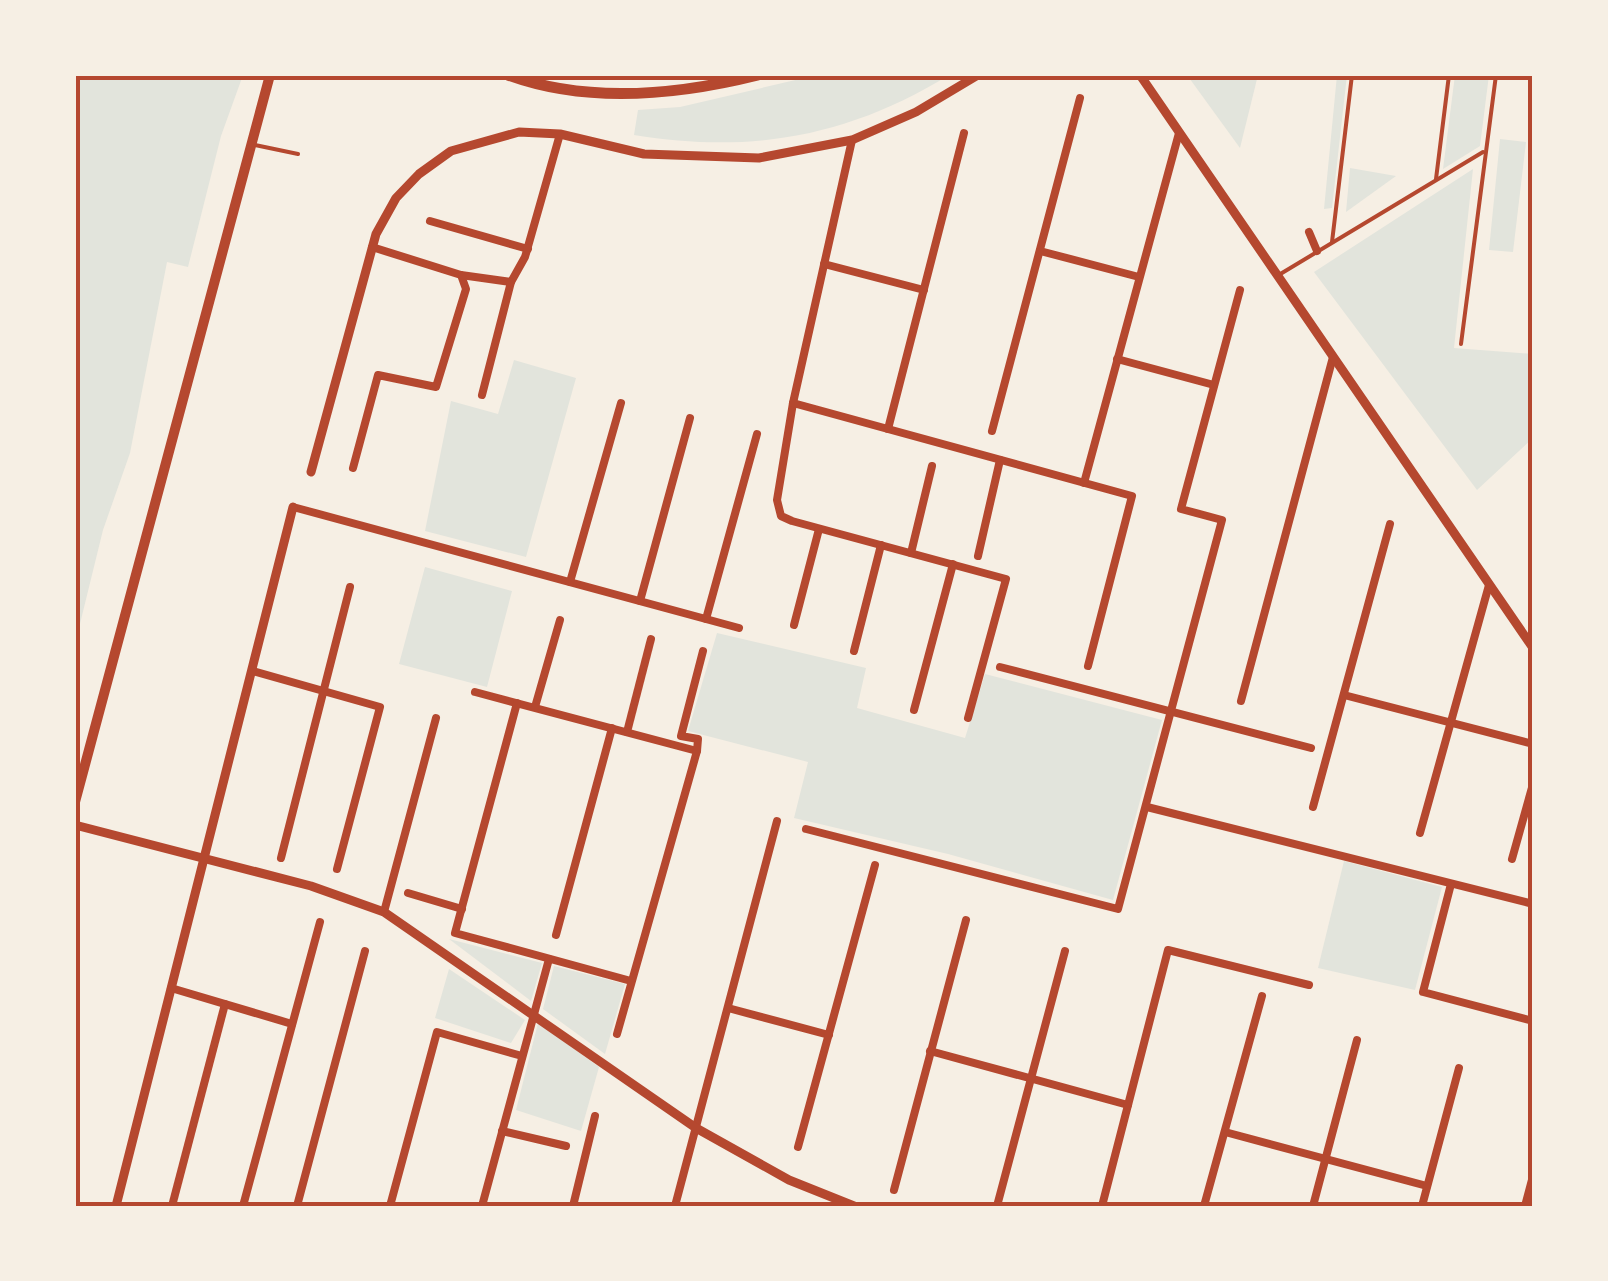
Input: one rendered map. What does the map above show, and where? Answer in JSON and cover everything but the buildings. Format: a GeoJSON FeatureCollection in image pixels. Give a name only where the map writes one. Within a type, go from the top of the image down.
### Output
{"type":"FeatureCollection","features":[{"type":"Feature","properties":{"kind":"main road"},"geometry":{"type":"LineString","coordinates":[[75,802],[270,75]]}},
{"type":"Feature","properties":{"kind":"main road"},"geometry":{"type":"LineString","coordinates":[[508,75],[565,88],[655,94],[758,75]]}},
{"type":"Feature","properties":{"kind":"main road"},"geometry":{"type":"LineString","coordinates":[[528,82],[543,75]]}},
{"type":"Feature","properties":{"kind":"main road"},"geometry":{"type":"LineString","coordinates":[[553,75],[565,88]]}},
{"type":"Feature","properties":{"kind":"street"},"geometry":{"type":"LineString","coordinates":[[311,472],[372,247],[396,198],[419,174],[452,151],[519,132],[560,134],[644,154],[759,158],[852,140],[916,112],[978,75]]}},
{"type":"Feature","properties":{"kind":"street"},"geometry":{"type":"LineString","coordinates":[[1140,75],[1533,648]]}},
{"type":"Feature","properties":{"kind":"street"},"geometry":{"type":"LineString","coordinates":[[992,431],[1080,98]]}},
{"type":"Feature","properties":{"kind":"street"},"geometry":{"type":"LineString","coordinates":[[888,430],[964,133]]}},
{"type":"Feature","properties":{"kind":"street"},"geometry":{"type":"LineString","coordinates":[[1084,482],[1180,133]]}},
{"type":"Feature","properties":{"kind":"street"},"geometry":{"type":"LineString","coordinates":[[482,394],[511,282],[528,249],[560,134]]}},
{"type":"Feature","properties":{"kind":"street"},"geometry":{"type":"LineString","coordinates":[[852,140],[792,404],[776,500],[781,516],[1006,578],[968,718]]}},
{"type":"Feature","properties":{"kind":"street"},"geometry":{"type":"LineString","coordinates":[[430,220],[528,249]]}},
{"type":"Feature","properties":{"kind":"street"},"geometry":{"type":"LineString","coordinates":[[1308,232],[1317,251]]}},
{"type":"Feature","properties":{"kind":"street"},"geometry":{"type":"LineString","coordinates":[[372,247],[462,276],[511,282]]}},
{"type":"Feature","properties":{"kind":"street"},"geometry":{"type":"LineString","coordinates":[[1040,251],[1139,277]]}},
{"type":"Feature","properties":{"kind":"street"},"geometry":{"type":"LineString","coordinates":[[824,264],[924,290]]}},
{"type":"Feature","properties":{"kind":"street"},"geometry":{"type":"LineString","coordinates":[[353,468],[378,376],[436,387],[466,289],[462,276]]}},
{"type":"Feature","properties":{"kind":"street"},"geometry":{"type":"LineString","coordinates":[[806,829],[1118,910],[1222,520],[1180,509],[1240,290]]}},
{"type":"Feature","properties":{"kind":"street"},"geometry":{"type":"LineString","coordinates":[[1241,701],[1333,357]]}},
{"type":"Feature","properties":{"kind":"street"},"geometry":{"type":"LineString","coordinates":[[1117,359],[1214,384]]}},
{"type":"Feature","properties":{"kind":"street"},"geometry":{"type":"LineString","coordinates":[[570,582],[621,403]]}},
{"type":"Feature","properties":{"kind":"street"},"geometry":{"type":"LineString","coordinates":[[792,404],[1132,496],[1088,666]]}},
{"type":"Feature","properties":{"kind":"street"},"geometry":{"type":"LineString","coordinates":[[640,601],[690,418]]}},
{"type":"Feature","properties":{"kind":"street"},"geometry":{"type":"LineString","coordinates":[[706,619],[758,434]]}},
{"type":"Feature","properties":{"kind":"street"},"geometry":{"type":"LineString","coordinates":[[978,556],[1000,460]]}},
{"type":"Feature","properties":{"kind":"street"},"geometry":{"type":"LineString","coordinates":[[911,553],[932,466]]}},
{"type":"Feature","properties":{"kind":"street"},"geometry":{"type":"LineString","coordinates":[[116,1206],[293,507],[739,628]]}},
{"type":"Feature","properties":{"kind":"street"},"geometry":{"type":"LineString","coordinates":[[1314,807],[1390,524]]}},
{"type":"Feature","properties":{"kind":"street"},"geometry":{"type":"LineString","coordinates":[[794,625],[820,529]]}},
{"type":"Feature","properties":{"kind":"street"},"geometry":{"type":"LineString","coordinates":[[854,651],[881,545]]}},
{"type":"Feature","properties":{"kind":"street"},"geometry":{"type":"LineString","coordinates":[[914,710],[953,564]]}},
{"type":"Feature","properties":{"kind":"street"},"geometry":{"type":"LineString","coordinates":[[1420,833],[1489,585]]}},
{"type":"Feature","properties":{"kind":"street"},"geometry":{"type":"LineString","coordinates":[[281,858],[350,588]]}},
{"type":"Feature","properties":{"kind":"street"},"geometry":{"type":"LineString","coordinates":[[535,708],[560,620]]}},
{"type":"Feature","properties":{"kind":"street"},"geometry":{"type":"LineString","coordinates":[[627,732],[652,639]]}},
{"type":"Feature","properties":{"kind":"street"},"geometry":{"type":"LineString","coordinates":[[617,1034],[697,750],[698,740],[682,736],[703,651]]}},
{"type":"Feature","properties":{"kind":"street"},"geometry":{"type":"LineString","coordinates":[[1000,667],[1312,748]]}},
{"type":"Feature","properties":{"kind":"street"},"geometry":{"type":"LineString","coordinates":[[252,671],[380,707],[337,869]]}},
{"type":"Feature","properties":{"kind":"street"},"geometry":{"type":"LineString","coordinates":[[475,692],[697,750]]}},
{"type":"Feature","properties":{"kind":"street"},"geometry":{"type":"LineString","coordinates":[[1344,695],[1533,744]]}},
{"type":"Feature","properties":{"kind":"street"},"geometry":{"type":"LineString","coordinates":[[517,703],[456,933],[631,981]]}},
{"type":"Feature","properties":{"kind":"street"},"geometry":{"type":"LineString","coordinates":[[384,912],[436,718]]}},
{"type":"Feature","properties":{"kind":"street"},"geometry":{"type":"LineString","coordinates":[[556,935],[612,728]]}},
{"type":"Feature","properties":{"kind":"street"},"geometry":{"type":"LineString","coordinates":[[1512,859],[1533,784]]}},
{"type":"Feature","properties":{"kind":"street"},"geometry":{"type":"LineString","coordinates":[[1147,807],[1533,904]]}},
{"type":"Feature","properties":{"kind":"street"},"geometry":{"type":"LineString","coordinates":[[675,1206],[777,822]]}},
{"type":"Feature","properties":{"kind":"street"},"geometry":{"type":"LineString","coordinates":[[75,825],[205,857],[384,912],[535,1012],[696,1128],[789,1180],[854,1206]]}},
{"type":"Feature","properties":{"kind":"street"},"geometry":{"type":"LineString","coordinates":[[798,1147],[875,865]]}},
{"type":"Feature","properties":{"kind":"street"},"geometry":{"type":"LineString","coordinates":[[1451,884],[1422,992],[1533,1020]]}},
{"type":"Feature","properties":{"kind":"street"},"geometry":{"type":"LineString","coordinates":[[408,894],[462,909]]}},
{"type":"Feature","properties":{"kind":"street"},"geometry":{"type":"LineString","coordinates":[[894,1190],[966,920]]}},
{"type":"Feature","properties":{"kind":"street"},"geometry":{"type":"LineString","coordinates":[[243,1206],[320,922]]}},
{"type":"Feature","properties":{"kind":"street"},"geometry":{"type":"LineString","coordinates":[[1102,1206],[1168,950],[1309,985]]}},
{"type":"Feature","properties":{"kind":"street"},"geometry":{"type":"LineString","coordinates":[[297,1206],[364,951]]}},
{"type":"Feature","properties":{"kind":"street"},"geometry":{"type":"LineString","coordinates":[[997,1206],[1065,951]]}},
{"type":"Feature","properties":{"kind":"street"},"geometry":{"type":"LineString","coordinates":[[482,1206],[549,958]]}},
{"type":"Feature","properties":{"kind":"street"},"geometry":{"type":"LineString","coordinates":[[172,988],[292,1024]]}},
{"type":"Feature","properties":{"kind":"street"},"geometry":{"type":"LineString","coordinates":[[1204,1206],[1262,996]]}},
{"type":"Feature","properties":{"kind":"street"},"geometry":{"type":"LineString","coordinates":[[172,1206],[225,1004]]}},
{"type":"Feature","properties":{"kind":"street"},"geometry":{"type":"LineString","coordinates":[[728,1008],[829,1035]]}},
{"type":"Feature","properties":{"kind":"street"},"geometry":{"type":"LineString","coordinates":[[390,1206],[437,1032],[522,1056]]}},
{"type":"Feature","properties":{"kind":"street"},"geometry":{"type":"LineString","coordinates":[[1312,1206],[1357,1040]]}},
{"type":"Feature","properties":{"kind":"street"},"geometry":{"type":"LineString","coordinates":[[930,1051],[1128,1104]]}},
{"type":"Feature","properties":{"kind":"street"},"geometry":{"type":"LineString","coordinates":[[1422,1206],[1459,1068]]}},
{"type":"Feature","properties":{"kind":"street"},"geometry":{"type":"LineString","coordinates":[[573,1206],[595,1116]]}},
{"type":"Feature","properties":{"kind":"street"},"geometry":{"type":"LineString","coordinates":[[502,1131],[566,1146]]}},
{"type":"Feature","properties":{"kind":"street"},"geometry":{"type":"LineString","coordinates":[[1224,1132],[1427,1186]]}},
{"type":"Feature","properties":{"kind":"street"},"geometry":{"type":"LineString","coordinates":[[1525,1206],[1533,1176]]}},
{"type":"Feature","properties":{"kind":"lane"},"geometry":{"type":"LineString","coordinates":[[1332,242],[1352,75]]}},
{"type":"Feature","properties":{"kind":"lane"},"geometry":{"type":"LineString","coordinates":[[1436,180],[1449,75]]}},
{"type":"Feature","properties":{"kind":"lane"},"geometry":{"type":"LineString","coordinates":[[1462,344],[1496,75]]}},
{"type":"Feature","properties":{"kind":"lane"},"geometry":{"type":"LineString","coordinates":[[250,144],[298,154]]}},
{"type":"Feature","properties":{"kind":"lane"},"geometry":{"type":"LineString","coordinates":[[1277,276],[1485,150]]}},
{"type":"Feature","properties":{"kind":"shaded area"},"geometry":{"type":"Polygon","coordinates":[[[75,75],[243,75],[221,136],[188,267],[167,262],[130,453],[103,530],[77,636],[75,75]]]}},
{"type":"Feature","properties":{"kind":"shaded area"},"geometry":{"type":"Polygon","coordinates":[[[817,75],[949,75],[874,113],[797,135],[718,142],[634,135],[638,110],[680,107],[817,75]]]}},
{"type":"Feature","properties":{"kind":"shaded area"},"geometry":{"type":"Polygon","coordinates":[[[1187,75],[1258,75],[1240,148],[1187,75]]]}},
{"type":"Feature","properties":{"kind":"shaded area"},"geometry":{"type":"Polygon","coordinates":[[[1337,75],[1347,75],[1332,208],[1324,209],[1337,75]]]}},
{"type":"Feature","properties":{"kind":"shaded area"},"geometry":{"type":"Polygon","coordinates":[[[1455,75],[1489,75],[1480,146],[1443,169],[1455,75]]]}},
{"type":"Feature","properties":{"kind":"shaded area"},"geometry":{"type":"Polygon","coordinates":[[[1500,139],[1526,142],[1513,252],[1489,250],[1500,139]]]}},
{"type":"Feature","properties":{"kind":"shaded area"},"geometry":{"type":"Polygon","coordinates":[[[1350,168],[1396,176],[1346,212],[1350,168]]]}},
{"type":"Feature","properties":{"kind":"shaded area"},"geometry":{"type":"Polygon","coordinates":[[[1473,169],[1454,348],[1533,354],[1533,438],[1477,490],[1314,272],[1473,169]]]}},
{"type":"Feature","properties":{"kind":"shaded area"},"geometry":{"type":"Polygon","coordinates":[[[514,360],[576,378],[526,557],[425,531],[451,401],[498,414],[514,360]]]}},
{"type":"Feature","properties":{"kind":"shaded area"},"geometry":{"type":"Polygon","coordinates":[[[425,567],[512,591],[487,687],[399,664],[425,567]]]}},
{"type":"Feature","properties":{"kind":"shaded area"},"geometry":{"type":"Polygon","coordinates":[[[717,633],[866,668],[857,708],[965,738],[985,674],[1162,720],[1113,900],[948,854],[794,818],[808,762],[688,731],[717,633]]]}},
{"type":"Feature","properties":{"kind":"shaded area"},"geometry":{"type":"Polygon","coordinates":[[[1344,861],[1442,887],[1415,990],[1318,968],[1344,861]]]}},
{"type":"Feature","properties":{"kind":"shaded area"},"geometry":{"type":"Polygon","coordinates":[[[449,939],[542,963],[531,1001],[449,939]]]}},
{"type":"Feature","properties":{"kind":"shaded area"},"geometry":{"type":"Polygon","coordinates":[[[554,966],[625,984],[605,1054],[543,1009],[554,966]]]}},
{"type":"Feature","properties":{"kind":"shaded area"},"geometry":{"type":"Polygon","coordinates":[[[449,969],[525,1020],[511,1043],[435,1018],[449,969]]]}},
{"type":"Feature","properties":{"kind":"shaded area"},"geometry":{"type":"Polygon","coordinates":[[[538,1023],[599,1067],[581,1131],[516,1110],[538,1023]]]}}]}
